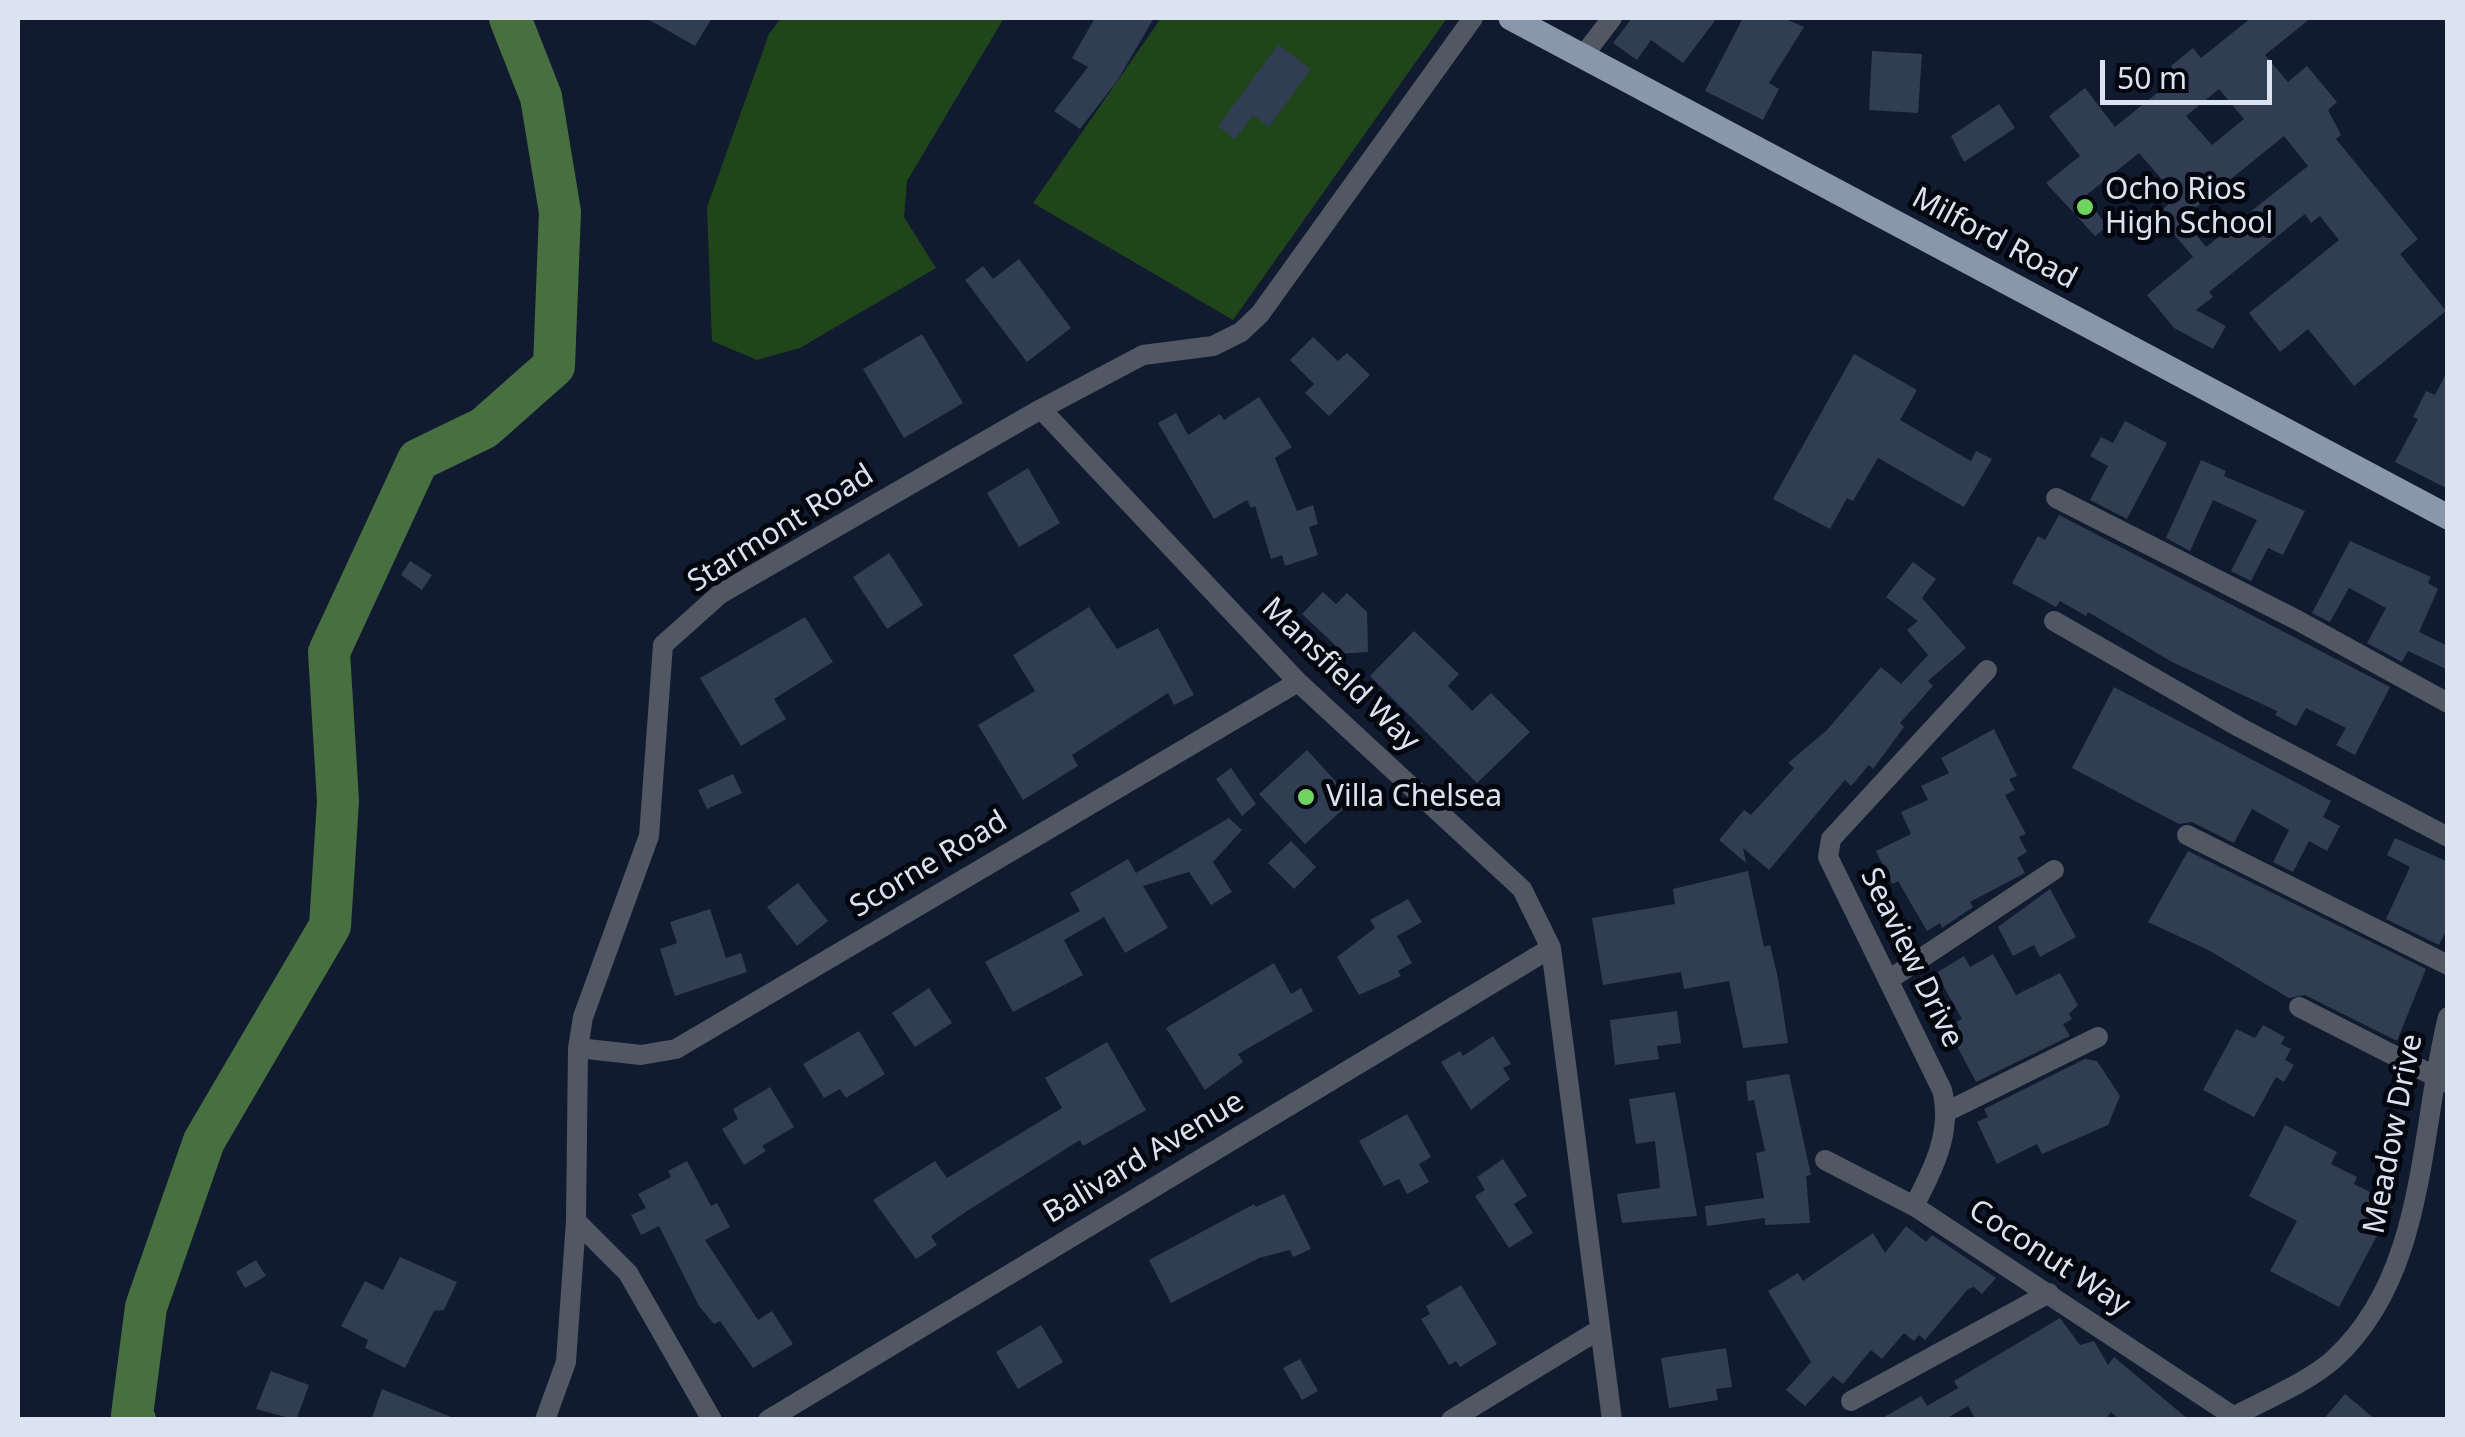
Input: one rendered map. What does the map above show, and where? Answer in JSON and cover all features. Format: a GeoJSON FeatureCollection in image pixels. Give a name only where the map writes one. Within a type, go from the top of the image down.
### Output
{"type":"FeatureCollection","features":[{"type":"Feature","properties":{"kind":"main road","name":"Milford Road"},"geometry":{"type":"LineString","coordinates":[[1511,18],[2448,518]]}},
{"type":"Feature","properties":{"kind":"street","name":"Starmont Road"},"geometry":{"type":"LineString","coordinates":[[544,1420],[566,1362],[576,1221],[578,1048],[583,1017],[649,836],[664,645],[720,594],[1042,408],[1143,355],[1213,346],[1241,332],[1260,314],[1474,18]]}},
{"type":"Feature","properties":{"kind":"street"},"geometry":{"type":"LineString","coordinates":[[1583,56],[1612,18]]}},
{"type":"Feature","properties":{"kind":"street","name":"Mansfield Way"},"geometry":{"type":"LineString","coordinates":[[1042,408],[1298,682],[1522,889],[1551,948],[1597,1331],[1612,1420]]}},
{"type":"Feature","properties":{"kind":"street"},"geometry":{"type":"LineString","coordinates":[[2056,498],[2298,620],[2448,704]]}},
{"type":"Feature","properties":{"kind":"street"},"geometry":{"type":"LineString","coordinates":[[2054,621],[2239,728],[2448,838]]}},
{"type":"Feature","properties":{"kind":"street","name":"Seaview Drive"},"geometry":{"type":"LineString","coordinates":[[1948,1111],[1890,979],[1828,856],[1831,839],[1987,670]]}},
{"type":"Feature","properties":{"kind":"street","name":"Scorne Road"},"geometry":{"type":"LineString","coordinates":[[578,1048],[641,1055],[676,1050],[1298,682]]}},
{"type":"Feature","properties":{"kind":"street"},"geometry":{"type":"LineString","coordinates":[[2187,835],[2448,964]]}},
{"type":"Feature","properties":{"kind":"street"},"geometry":{"type":"LineString","coordinates":[[1890,979],[2054,870]]}},
{"type":"Feature","properties":{"kind":"street","name":"Balivard Avenue"},"geometry":{"type":"LineString","coordinates":[[768,1420],[1551,948]]}},
{"type":"Feature","properties":{"kind":"street"},"geometry":{"type":"LineString","coordinates":[[2299,1007],[2440,1079]]}},
{"type":"Feature","properties":{"kind":"street","name":"Meadow Drive"},"geometry":{"type":"LineString","coordinates":[[2230,1418],[2333,1360],[2380,1300],[2404,1249],[2440,1079],[2448,1017]]}},
{"type":"Feature","properties":{"kind":"street"},"geometry":{"type":"LineString","coordinates":[[1914,1206],[1936,1164],[1948,1111],[2098,1036]]}},
{"type":"Feature","properties":{"kind":"street","name":"Coconut Way"},"geometry":{"type":"LineString","coordinates":[[1825,1160],[1914,1206],[2230,1418]]}},
{"type":"Feature","properties":{"kind":"street"},"geometry":{"type":"LineString","coordinates":[[576,1221],[628,1273],[712,1420]]}},
{"type":"Feature","properties":{"kind":"street"},"geometry":{"type":"LineString","coordinates":[[1851,1401],[2049,1293]]}},
{"type":"Feature","properties":{"kind":"street"},"geometry":{"type":"LineString","coordinates":[[1450,1420],[1597,1331]]}},
{"type":"Feature","properties":{"kind":"green space"},"geometry":{"type":"Polygon","coordinates":[[[781,18],[1004,18],[907,181],[904,217],[936,268],[800,348],[757,360],[712,341],[707,207],[769,34],[781,18]]]}},
{"type":"Feature","properties":{"kind":"green space"},"geometry":{"type":"Polygon","coordinates":[[[1161,18],[1447,18],[1233,320],[1033,203],[1161,18]]]}},
{"type":"Feature","properties":{"kind":"building"},"geometry":{"type":"Polygon","coordinates":[[[646,18],[712,18],[695,46],[646,18]]]}},
{"type":"Feature","properties":{"kind":"building"},"geometry":{"type":"Polygon","coordinates":[[[1095,18],[1154,18],[1117,81],[1080,129],[1054,111],[1088,67],[1072,58],[1095,18]]]}},
{"type":"Feature","properties":{"kind":"building"},"geometry":{"type":"Polygon","coordinates":[[[1632,18],[1717,18],[1683,63],[1651,40],[1637,60],[1613,43],[1632,18]]]}},
{"type":"Feature","properties":{"kind":"building"},"geometry":{"type":"Polygon","coordinates":[[[1743,18],[1784,18],[1804,27],[1769,83],[1779,89],[1763,120],[1705,91],[1743,18]]]}},
{"type":"Feature","properties":{"kind":"building"},"geometry":{"type":"Polygon","coordinates":[[[2251,18],[2311,18],[2265,55],[2288,82],[2307,66],[2337,102],[2328,110],[2341,135],[2336,139],[2418,239],[2400,254],[2446,311],[2354,386],[2308,329],[2280,352],[2249,313],[2339,240],[2320,216],[2311,223],[2305,214],[2209,292],[2213,297],[2196,310],[2226,326],[2213,349],[2174,328],[2147,295],[2193,257],[2157,214],[2177,197],[2139,153],[2084,197],[2108,226],[2095,236],[2046,183],[2080,156],[2049,116],[2085,88],[2115,127],[2178,76],[2171,66],[2193,48],[2201,58],[2251,18]],[[2219,89],[2186,116],[2212,145],[2244,119],[2219,89]],[[2284,136],[2183,218],[2206,247],[2308,166],[2284,136]]]}},
{"type":"Feature","properties":{"kind":"building"},"geometry":{"type":"Polygon","coordinates":[[[1278,45],[1311,69],[1269,127],[1253,115],[1235,139],[1218,126],[1278,45]]]}},
{"type":"Feature","properties":{"kind":"building"},"geometry":{"type":"Polygon","coordinates":[[[1872,51],[1922,54],[1918,113],[1869,110],[1872,51]]]}},
{"type":"Feature","properties":{"kind":"building"},"geometry":{"type":"Polygon","coordinates":[[[1999,104],[2015,128],[1964,162],[1951,136],[1999,104]]]}},
{"type":"Feature","properties":{"kind":"building"},"geometry":{"type":"Polygon","coordinates":[[[1019,259],[1071,328],[1027,362],[965,280],[983,266],[993,279],[1019,259]]]}},
{"type":"Feature","properties":{"kind":"building"},"geometry":{"type":"Polygon","coordinates":[[[922,334],[963,403],[904,438],[863,369],[922,334]]]}},
{"type":"Feature","properties":{"kind":"building"},"geometry":{"type":"Polygon","coordinates":[[[1313,337],[1338,361],[1347,353],[1370,375],[1329,416],[1305,393],[1314,384],[1290,360],[1313,337]]]}},
{"type":"Feature","properties":{"kind":"building"},"geometry":{"type":"Polygon","coordinates":[[[1854,354],[1917,390],[1900,420],[1971,461],[1976,451],[1992,459],[1964,507],[1878,458],[1853,501],[1847,498],[1830,529],[1773,499],[1854,354]]]}},
{"type":"Feature","properties":{"kind":"building"},"geometry":{"type":"Polygon","coordinates":[[[2448,370],[2448,489],[2395,462],[2418,419],[2413,417],[2426,391],[2435,395],[2448,370]]]}},
{"type":"Feature","properties":{"kind":"building"},"geometry":{"type":"Polygon","coordinates":[[[1259,397],[1292,447],[1275,458],[1297,511],[1313,505],[1318,524],[1309,527],[1318,555],[1285,566],[1282,555],[1271,559],[1255,506],[1251,508],[1247,500],[1214,519],[1158,423],[1176,413],[1188,435],[1220,414],[1224,420],[1259,397]]]}},
{"type":"Feature","properties":{"kind":"building"},"geometry":{"type":"Polygon","coordinates":[[[2125,421],[2167,443],[2127,519],[2090,500],[2108,466],[2090,456],[2101,437],[2113,443],[2125,421]]]}},
{"type":"Feature","properties":{"kind":"building"},"geometry":{"type":"Polygon","coordinates":[[[2201,460],[2226,471],[2224,476],[2305,511],[2283,555],[2268,548],[2251,581],[2231,571],[2257,520],[2213,500],[2190,551],[2166,538],[2201,460]]]}},
{"type":"Feature","properties":{"kind":"building"},"geometry":{"type":"Polygon","coordinates":[[[1028,468],[1060,523],[1019,547],[987,493],[1028,468]]]}},
{"type":"Feature","properties":{"kind":"building"},"geometry":{"type":"Polygon","coordinates":[[[2059,515],[2390,687],[2355,755],[2336,745],[2346,728],[2306,708],[2296,726],[2275,715],[2277,711],[2172,662],[2088,612],[2086,616],[2060,601],[2056,607],[2012,583],[2038,536],[2045,540],[2059,515]]]}},
{"type":"Feature","properties":{"kind":"building"},"geometry":{"type":"Polygon","coordinates":[[[2350,541],[2431,577],[2428,583],[2438,589],[2419,632],[2448,646],[2448,670],[2408,651],[2402,662],[2367,643],[2386,608],[2349,588],[2330,622],[2312,613],[2350,541]]]}},
{"type":"Feature","properties":{"kind":"building"},"geometry":{"type":"Polygon","coordinates":[[[889,553],[923,605],[887,629],[853,577],[889,553]]]}},
{"type":"Feature","properties":{"kind":"building"},"geometry":{"type":"Polygon","coordinates":[[[410,561],[432,575],[422,590],[401,575],[410,561]]]}},
{"type":"Feature","properties":{"kind":"building"},"geometry":{"type":"Polygon","coordinates":[[[1913,562],[1936,579],[1922,598],[1966,648],[1928,681],[1933,686],[1900,723],[1904,727],[1873,769],[1869,765],[1851,786],[1845,780],[1769,870],[1743,848],[1746,863],[1719,840],[1744,810],[1751,815],[1794,768],[1788,763],[1827,730],[1881,667],[1901,684],[1928,655],[1907,630],[1918,621],[1886,597],[1913,562]]]}},
{"type":"Feature","properties":{"kind":"building"},"geometry":{"type":"Polygon","coordinates":[[[1323,592],[1336,604],[1347,593],[1367,612],[1368,652],[1335,654],[1335,645],[1302,614],[1323,592]]]}},
{"type":"Feature","properties":{"kind":"building"},"geometry":{"type":"Polygon","coordinates":[[[1089,607],[1117,649],[1158,628],[1194,695],[1174,705],[1168,693],[1072,755],[1078,766],[1023,800],[978,725],[1035,691],[1013,655],[1089,607]]]}},
{"type":"Feature","properties":{"kind":"building"},"geometry":{"type":"Polygon","coordinates":[[[805,617],[833,662],[774,699],[786,719],[741,746],[700,678],[805,617]]]}},
{"type":"Feature","properties":{"kind":"building"},"geometry":{"type":"Polygon","coordinates":[[[1414,631],[1459,674],[1448,686],[1472,711],[1491,693],[1530,732],[1477,783],[1370,676],[1414,631]]]}},
{"type":"Feature","properties":{"kind":"building"},"geometry":{"type":"Polygon","coordinates":[[[2114,687],[2331,801],[2323,817],[2340,826],[2327,851],[2309,841],[2293,872],[2273,862],[2289,830],[2252,809],[2234,843],[2192,822],[2179,824],[2072,768],[2114,687]]]}},
{"type":"Feature","properties":{"kind":"building"},"geometry":{"type":"Polygon","coordinates":[[[1994,729],[2017,776],[2009,779],[2015,790],[2005,795],[2026,834],[2019,837],[2027,852],[2017,858],[2025,873],[1970,902],[1973,907],[1942,928],[1940,923],[1927,931],[1898,881],[1892,884],[1876,851],[1911,834],[1901,812],[1928,800],[1921,786],[1949,773],[1941,758],[1994,729]]]}},
{"type":"Feature","properties":{"kind":"building","name":"Villa Chelsea"},"geometry":{"type":"Polygon","coordinates":[[[1307,750],[1353,800],[1305,844],[1259,794],[1307,750]]]}},
{"type":"Feature","properties":{"kind":"building"},"geometry":{"type":"Polygon","coordinates":[[[1231,768],[1256,804],[1242,816],[1216,779],[1231,768]]]}},
{"type":"Feature","properties":{"kind":"building"},"geometry":{"type":"Polygon","coordinates":[[[733,774],[742,793],[707,809],[698,790],[733,774]]]}},
{"type":"Feature","properties":{"kind":"building"},"geometry":{"type":"Polygon","coordinates":[[[1229,818],[1242,830],[1213,862],[1232,892],[1211,905],[1189,872],[1143,886],[1168,928],[1125,953],[1104,917],[1064,940],[1083,975],[1013,1012],[985,962],[1080,911],[1070,893],[1128,859],[1136,873],[1229,818]]]}},
{"type":"Feature","properties":{"kind":"building"},"geometry":{"type":"Polygon","coordinates":[[[2395,838],[2448,862],[2448,927],[2439,945],[2386,919],[2410,867],[2387,855],[2395,838]]]}},
{"type":"Feature","properties":{"kind":"building"},"geometry":{"type":"Polygon","coordinates":[[[1291,841],[1316,867],[1294,889],[1268,863],[1291,841]]]}},
{"type":"Feature","properties":{"kind":"building"},"geometry":{"type":"Polygon","coordinates":[[[2188,851],[2426,969],[2397,1041],[2305,995],[2289,998],[2210,951],[2148,922],[2188,851]]]}},
{"type":"Feature","properties":{"kind":"building"},"geometry":{"type":"Polygon","coordinates":[[[1748,871],[1764,947],[1770,945],[1778,978],[1788,1043],[1743,1048],[1729,981],[1684,989],[1681,972],[1603,985],[1592,918],[1675,904],[1673,889],[1748,871]]]}},
{"type":"Feature","properties":{"kind":"building"},"geometry":{"type":"Polygon","coordinates":[[[798,883],[828,921],[797,946],[767,907],[798,883]]]}},
{"type":"Feature","properties":{"kind":"building"},"geometry":{"type":"Polygon","coordinates":[[[2050,889],[2076,937],[2040,957],[2034,945],[2013,956],[1998,927],[2050,889]]]}},
{"type":"Feature","properties":{"kind":"building"},"geometry":{"type":"Polygon","coordinates":[[[1408,899],[1422,922],[1397,936],[1412,963],[1398,971],[1401,976],[1359,995],[1337,957],[1375,928],[1370,920],[1408,899]]]}},
{"type":"Feature","properties":{"kind":"building"},"geometry":{"type":"Polygon","coordinates":[[[710,909],[726,958],[741,953],[747,972],[675,996],[660,949],[677,943],[670,922],[710,909]]]}},
{"type":"Feature","properties":{"kind":"building"},"geometry":{"type":"Polygon","coordinates":[[[1993,954],[2016,995],[2060,973],[2078,1005],[2069,1014],[2072,1019],[2063,1024],[2070,1036],[1976,1082],[1947,1027],[1962,1019],[1936,973],[1964,956],[1970,967],[1993,954]]]}},
{"type":"Feature","properties":{"kind":"building"},"geometry":{"type":"Polygon","coordinates":[[[1274,963],[1291,994],[1301,988],[1313,1011],[1238,1054],[1243,1062],[1205,1090],[1166,1028],[1274,963]]]}},
{"type":"Feature","properties":{"kind":"building"},"geometry":{"type":"Polygon","coordinates":[[[929,988],[952,1023],[915,1047],[892,1013],[929,988]]]}},
{"type":"Feature","properties":{"kind":"building"},"geometry":{"type":"Polygon","coordinates":[[[1677,1011],[1681,1043],[1657,1046],[1659,1059],[1615,1065],[1610,1020],[1677,1011]]]}},
{"type":"Feature","properties":{"kind":"building"},"geometry":{"type":"Polygon","coordinates":[[[2263,1025],[2285,1037],[2281,1044],[2291,1049],[2285,1060],[2294,1065],[2284,1082],[2276,1077],[2254,1117],[2203,1090],[2236,1029],[2255,1038],[2263,1025]]]}},
{"type":"Feature","properties":{"kind":"building"},"geometry":{"type":"Polygon","coordinates":[[[859,1031],[885,1074],[846,1098],[840,1089],[824,1098],[803,1064],[859,1031]]]}},
{"type":"Feature","properties":{"kind":"building"},"geometry":{"type":"Polygon","coordinates":[[[1493,1036],[1511,1064],[1503,1068],[1510,1079],[1471,1110],[1441,1062],[1460,1051],[1463,1056],[1493,1036]]]}},
{"type":"Feature","properties":{"kind":"building"},"geometry":{"type":"Polygon","coordinates":[[[1107,1042],[1146,1110],[1083,1146],[1080,1140],[967,1211],[931,1236],[937,1245],[916,1259],[873,1200],[935,1161],[947,1178],[1062,1108],[1045,1078],[1107,1042]]]}},
{"type":"Feature","properties":{"kind":"building"},"geometry":{"type":"Polygon","coordinates":[[[2085,1059],[2097,1061],[2120,1096],[2108,1125],[2042,1154],[2037,1144],[1997,1164],[1977,1122],[1988,1117],[1984,1109],[2085,1059]]]}},
{"type":"Feature","properties":{"kind":"building"},"geometry":{"type":"Polygon","coordinates":[[[1789,1074],[1811,1175],[1806,1176],[1810,1223],[1765,1225],[1765,1218],[1707,1226],[1705,1206],[1764,1198],[1756,1153],[1765,1151],[1754,1100],[1748,1101],[1746,1081],[1789,1074]]]}},
{"type":"Feature","properties":{"kind":"building"},"geometry":{"type":"Polygon","coordinates":[[[770,1087],[794,1127],[762,1146],[766,1151],[744,1165],[722,1129],[738,1119],[733,1109],[770,1087]]]}},
{"type":"Feature","properties":{"kind":"building"},"geometry":{"type":"Polygon","coordinates":[[[1675,1092],[1697,1216],[1622,1223],[1617,1194],[1660,1188],[1655,1141],[1636,1144],[1629,1099],[1675,1092]]]}},
{"type":"Feature","properties":{"kind":"building"},"geometry":{"type":"Polygon","coordinates":[[[1407,1114],[1431,1157],[1419,1164],[1429,1182],[1407,1194],[1399,1179],[1384,1186],[1359,1141],[1407,1114]]]}},
{"type":"Feature","properties":{"kind":"building"},"geometry":{"type":"Polygon","coordinates":[[[2285,1125],[2337,1152],[2331,1164],[2357,1177],[2354,1184],[2394,1204],[2339,1307],[2270,1271],[2297,1221],[2249,1196],[2285,1125]]]}},
{"type":"Feature","properties":{"kind":"building"},"geometry":{"type":"Polygon","coordinates":[[[1503,1159],[1527,1196],[1514,1204],[1533,1233],[1509,1248],[1475,1196],[1485,1190],[1477,1177],[1503,1159]]]}},
{"type":"Feature","properties":{"kind":"building"},"geometry":{"type":"Polygon","coordinates":[[[687,1161],[711,1206],[717,1203],[730,1227],[705,1240],[758,1320],[772,1311],[793,1344],[753,1368],[720,1321],[714,1324],[699,1306],[659,1226],[641,1235],[631,1215],[646,1208],[638,1194],[671,1177],[668,1171],[687,1161]]]}},
{"type":"Feature","properties":{"kind":"building"},"geometry":{"type":"Polygon","coordinates":[[[1284,1194],[1311,1249],[1293,1257],[1290,1250],[1259,1258],[1171,1303],[1149,1260],[1254,1204],[1256,1207],[1284,1194]]]}},
{"type":"Feature","properties":{"kind":"building"},"geometry":{"type":"Polygon","coordinates":[[[1906,1226],[1926,1242],[1932,1235],[1996,1278],[1982,1294],[1974,1287],[1968,1289],[1925,1340],[1919,1335],[1914,1341],[1904,1333],[1882,1359],[1871,1350],[1843,1384],[1833,1376],[1805,1406],[1786,1390],[1811,1362],[1768,1291],[1798,1273],[1803,1281],[1873,1233],[1885,1253],[1906,1226]]]}},
{"type":"Feature","properties":{"kind":"building"},"geometry":{"type":"Polygon","coordinates":[[[400,1257],[457,1282],[444,1310],[434,1311],[405,1368],[365,1348],[368,1340],[341,1326],[365,1281],[383,1290],[400,1257]]]}},
{"type":"Feature","properties":{"kind":"building"},"geometry":{"type":"Polygon","coordinates":[[[256,1260],[266,1276],[245,1288],[236,1272],[256,1260]]]}},
{"type":"Feature","properties":{"kind":"building"},"geometry":{"type":"Polygon","coordinates":[[[1461,1285],[1497,1344],[1460,1367],[1456,1361],[1449,1365],[1421,1319],[1430,1314],[1426,1306],[1461,1285]]]}},
{"type":"Feature","properties":{"kind":"building"},"geometry":{"type":"Polygon","coordinates":[[[2060,1318],[2080,1345],[2094,1341],[2108,1365],[2114,1357],[2189,1420],[2120,1420],[2111,1412],[2105,1420],[1976,1420],[1968,1406],[1944,1420],[1879,1420],[1921,1396],[1927,1406],[1958,1388],[1954,1381],[2060,1318]]]}},
{"type":"Feature","properties":{"kind":"building"},"geometry":{"type":"Polygon","coordinates":[[[1041,1325],[1063,1362],[1018,1389],[996,1352],[1041,1325]]]}},
{"type":"Feature","properties":{"kind":"building"},"geometry":{"type":"Polygon","coordinates":[[[1726,1348],[1732,1387],[1716,1389],[1718,1400],[1669,1408],[1661,1358],[1726,1348]]]}},
{"type":"Feature","properties":{"kind":"building"},"geometry":{"type":"Polygon","coordinates":[[[1300,1359],[1318,1391],[1302,1400],[1283,1368],[1300,1359]]]}},
{"type":"Feature","properties":{"kind":"building"},"geometry":{"type":"Polygon","coordinates":[[[271,1371],[309,1385],[296,1420],[256,1409],[271,1371]]]}},
{"type":"Feature","properties":{"kind":"building"},"geometry":{"type":"Polygon","coordinates":[[[382,1389],[456,1419],[456,1420],[371,1420],[382,1389]]]}},
{"type":"Feature","properties":{"kind":"building"},"geometry":{"type":"Polygon","coordinates":[[[2345,1394],[2376,1420],[2323,1420],[2345,1394]]]}},
{"type":"Feature","properties":{"kind":"waterway"},"geometry":{"type":"LineString","coordinates":[[135,1420],[132,1415],[146,1307],[204,1141],[330,926],[338,801],[329,652],[418,460],[484,428],[554,366],[560,212],[541,97],[510,18]]}},
{"type":"Feature","properties":{"kind":"place","name":"Ocho Rios High School"},"geometry":{"type":"Point","coordinates":[2085,207]}},
{"type":"Feature","properties":{"kind":"place","name":"Villa Chelsea"},"geometry":{"type":"Point","coordinates":[1306,797]}}]}
